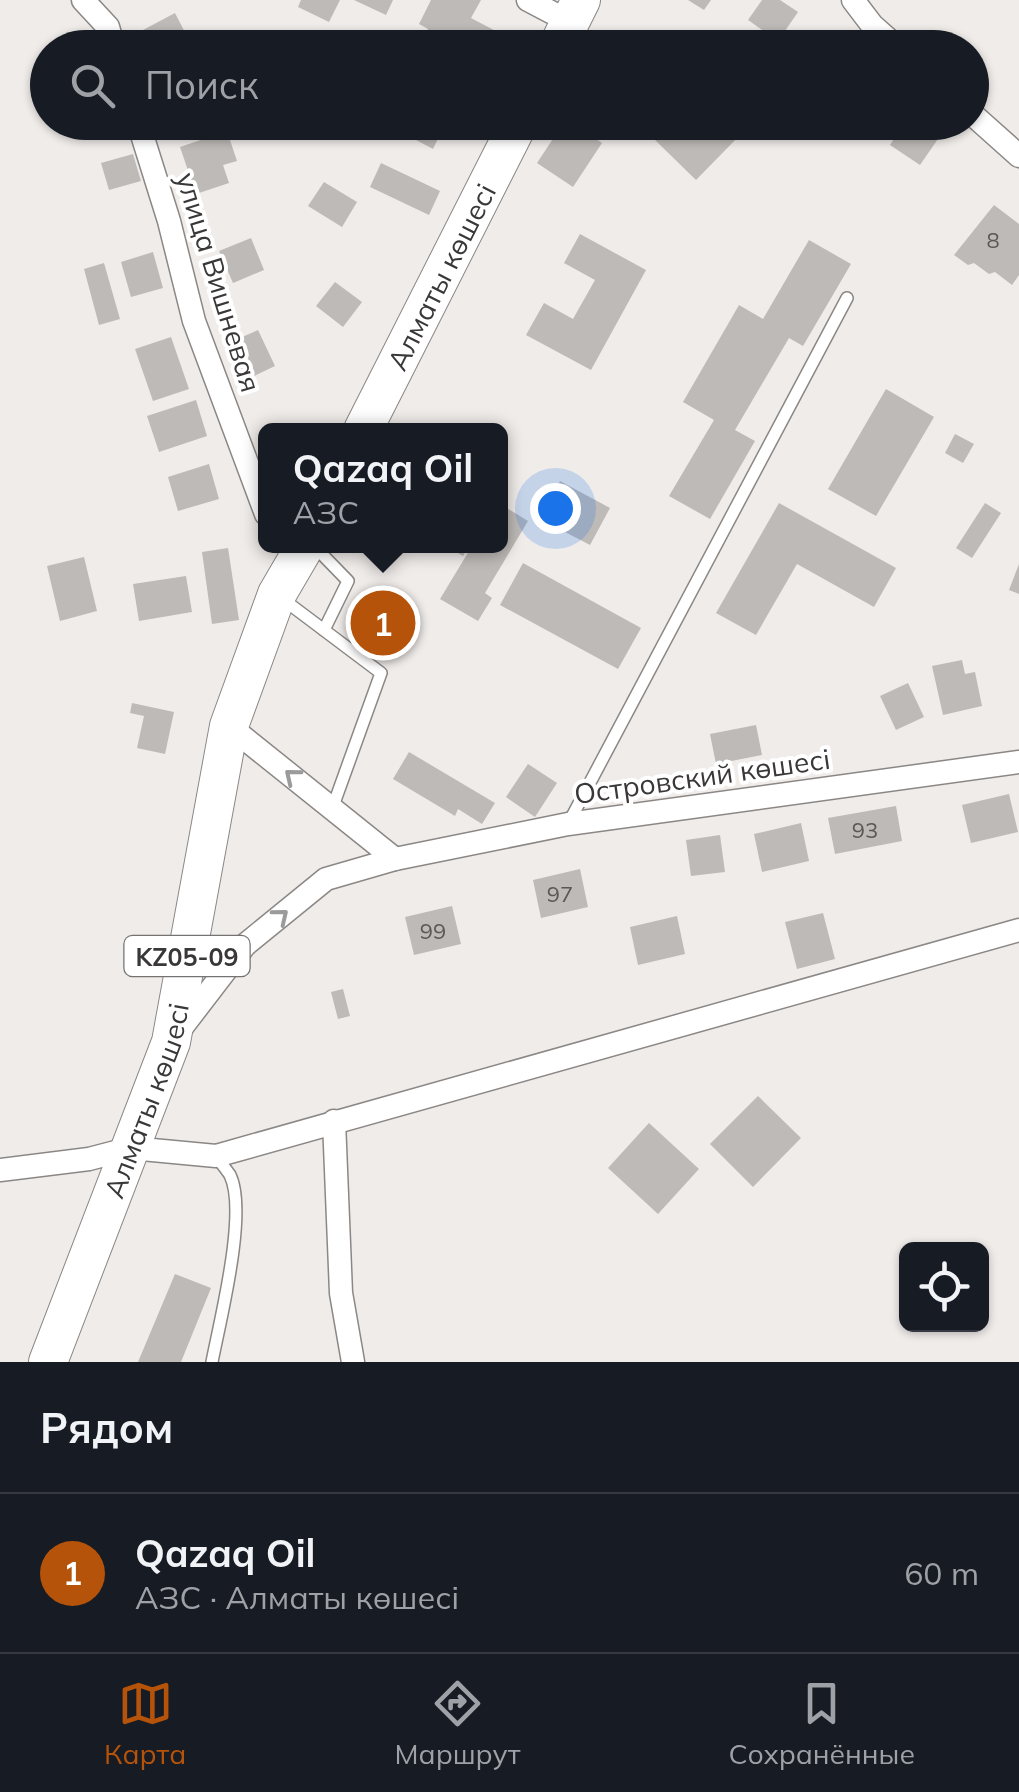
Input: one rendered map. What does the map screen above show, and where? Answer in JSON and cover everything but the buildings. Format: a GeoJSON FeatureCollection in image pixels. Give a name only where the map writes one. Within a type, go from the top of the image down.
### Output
{"type":"FeatureCollection","features":[{"type":"Feature","properties":{"kind":"main road","name":"Алматы көшесі"},"geometry":{"type":"LineString","coordinates":[[367,423],[510,140]]}},
{"type":"Feature","properties":{"kind":"main road","name":"Алматы көшесі"},"geometry":{"type":"LineString","coordinates":[[48,1362],[171,1042],[229,726],[287,566]]}},
{"type":"Feature","properties":{"kind":"street"},"geometry":{"type":"LineString","coordinates":[[83,0],[109,30]]}},
{"type":"Feature","properties":{"kind":"street"},"geometry":{"type":"LineString","coordinates":[[528,0],[569,23]]}},
{"type":"Feature","properties":{"kind":"street"},"geometry":{"type":"LineString","coordinates":[[853,0],[878,30]]}},
{"type":"Feature","properties":{"kind":"street"},"geometry":{"type":"LineString","coordinates":[[989,129],[1019,156]]}},
{"type":"Feature","properties":{"kind":"street","name":"улица Вишневая"},"geometry":{"type":"LineString","coordinates":[[144,140],[194,321],[258,493]]}},
{"type":"Feature","properties":{"kind":"street"},"geometry":{"type":"LineString","coordinates":[[229,726],[395,859]]}},
{"type":"Feature","properties":{"kind":"street","name":"Островский көшесі"},"geometry":{"type":"LineString","coordinates":[[171,1042],[245,944],[326,879],[395,859],[568,824],[1019,762]]}},
{"type":"Feature","properties":{"kind":"street"},"geometry":{"type":"LineString","coordinates":[[0,1170],[90,1159],[130,1148],[216,1156],[1019,930]]}},
{"type":"Feature","properties":{"kind":"street"},"geometry":{"type":"LineString","coordinates":[[334,1121],[341,1292],[353,1362]]}},
{"type":"Feature","properties":{"kind":"lane"},"geometry":{"type":"LineString","coordinates":[[568,824],[847,298]]}},
{"type":"Feature","properties":{"kind":"lane"},"geometry":{"type":"LineString","coordinates":[[321,553],[348,581],[324,630]]}},
{"type":"Feature","properties":{"kind":"lane"},"geometry":{"type":"LineString","coordinates":[[287,566],[324,630],[381,673],[332,808]]}},
{"type":"Feature","properties":{"kind":"lane"},"geometry":{"type":"LineString","coordinates":[[212,1362],[230,1280],[235,1213],[231,1178],[216,1156]]}},
{"type":"Feature","properties":{"kind":"place","name":"Qazaq Oil"},"geometry":{"type":"Point","coordinates":[383,623]}}]}
